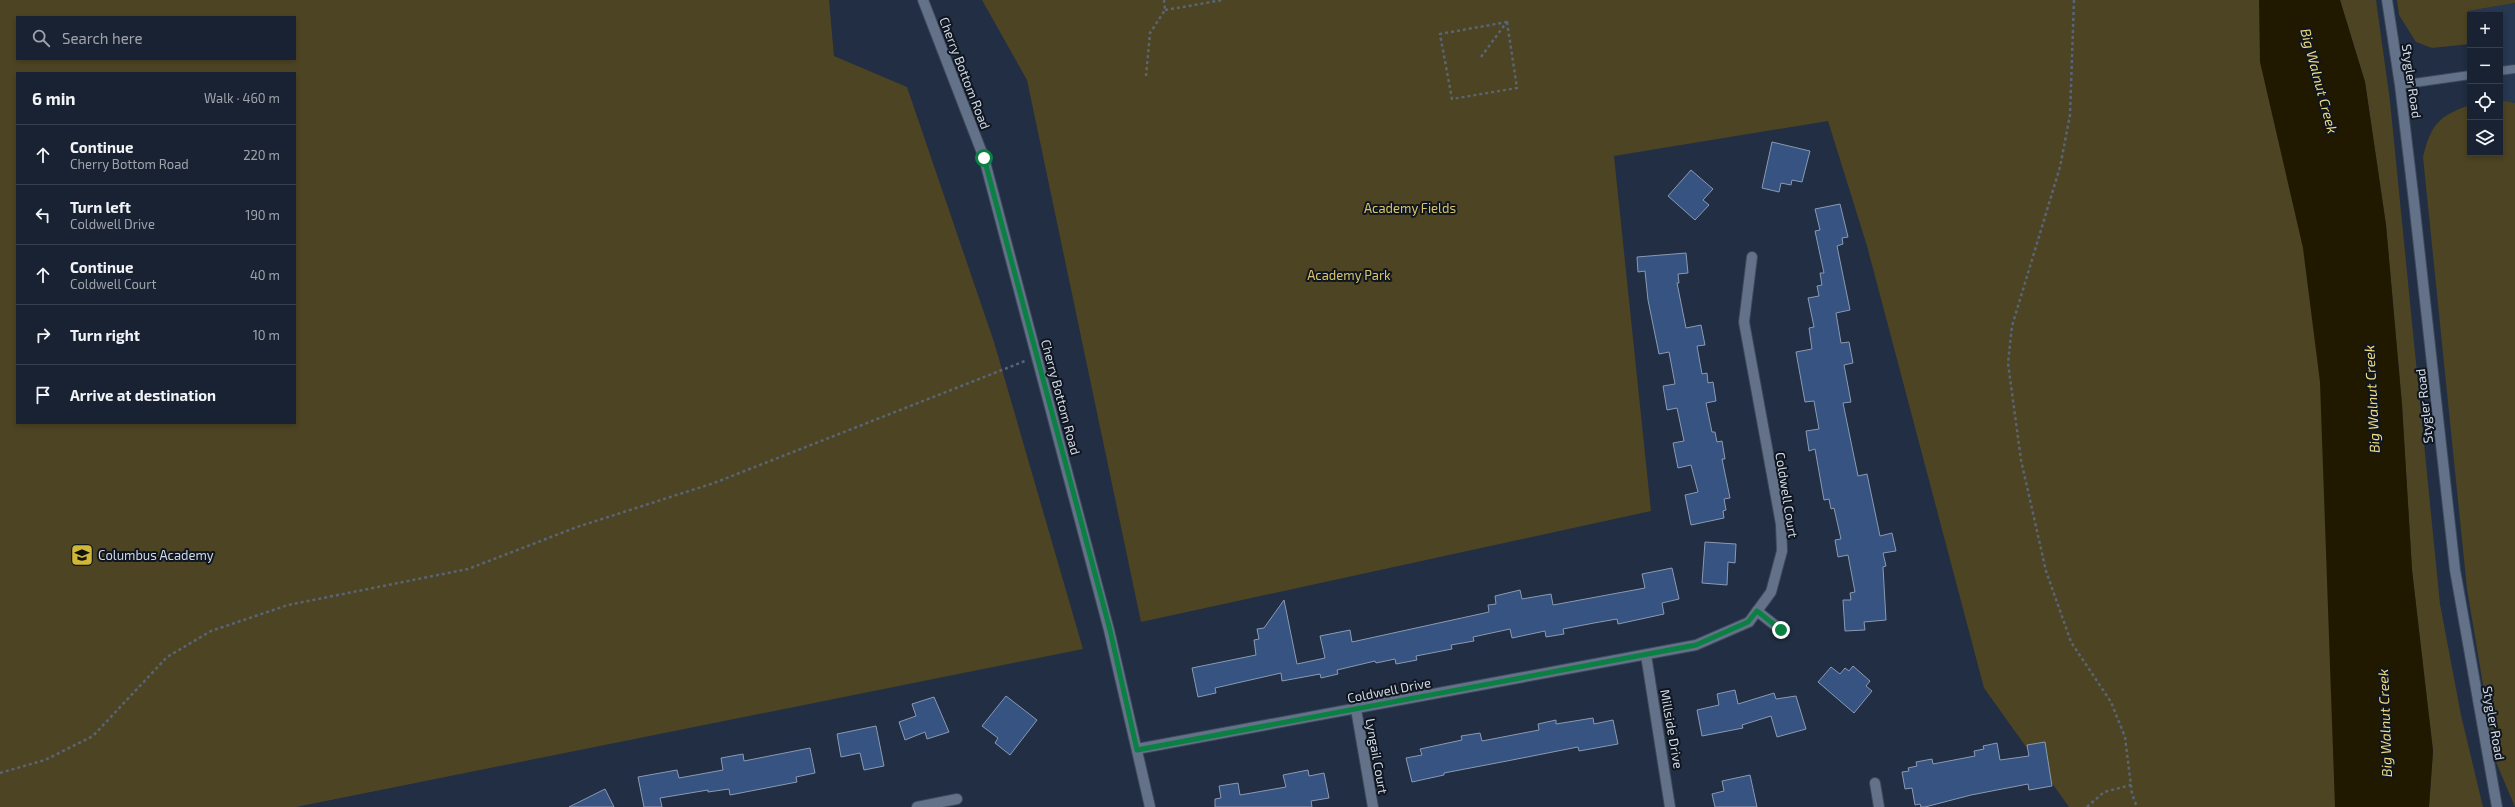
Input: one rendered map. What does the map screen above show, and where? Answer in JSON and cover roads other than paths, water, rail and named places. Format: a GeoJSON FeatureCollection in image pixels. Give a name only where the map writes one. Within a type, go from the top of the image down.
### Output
{"type":"FeatureCollection","features":[{"type":"Feature","properties":{"kind":"main road","name":"Cherry Bottom Road"},"geometry":{"type":"LineString","coordinates":[[923,0],[984,158],[1110,630],[1150,807]]}},
{"type":"Feature","properties":{"kind":"main road","name":"Stygler Road"},"geometry":{"type":"LineString","coordinates":[[2386,0],[2400,85],[2455,570],[2497,807]]}},
{"type":"Feature","properties":{"kind":"main road","name":"Coldwell Court"},"geometry":{"type":"LineString","coordinates":[[1646,655],[1696,645],[1748,622],[1771,592],[1782,551],[1781,524],[1744,322],[1752,257]]}},
{"type":"Feature","properties":{"kind":"main road"},"geometry":{"type":"LineString","coordinates":[[1757,611],[1781,630]]}},
{"type":"Feature","properties":{"kind":"main road","name":"Coldwell Drive"},"geometry":{"type":"LineString","coordinates":[[1137,750],[1646,655]]}},
{"type":"Feature","properties":{"kind":"main road","name":"Millside Drive"},"geometry":{"type":"LineString","coordinates":[[1646,655],[1670,807]]}},
{"type":"Feature","properties":{"kind":"main road","name":"Lyngail Court"},"geometry":{"type":"LineString","coordinates":[[1356,710],[1373,807]]}},
{"type":"Feature","properties":{"kind":"main road"},"geometry":{"type":"LineString","coordinates":[[1875,783],[1879,807]]}},
{"type":"Feature","properties":{"kind":"main road"},"geometry":{"type":"LineString","coordinates":[[917,807],[957,799]]}},
{"type":"Feature","properties":{"kind":"lane"},"geometry":{"type":"LineString","coordinates":[[2503,71],[2515,69]]}},
{"type":"Feature","properties":{"kind":"lane"},"geometry":{"type":"LineString","coordinates":[[2400,85],[2467,75]]}},
{"type":"Feature","properties":{"kind":"water","name":"Big Walnut Creek"},"geometry":{"type":"Polygon","coordinates":[[[2259,0],[2340,0],[2365,82],[2386,225],[2402,405],[2412,570],[2433,751],[2429,807],[2335,807],[2320,382],[2303,248],[2260,62],[2259,0]]]}},
{"type":"Feature","properties":{"kind":"place","name":"Columbus Academy"},"geometry":{"type":"Point","coordinates":[82,555]}},
{"type":"Feature","properties":{"kind":"park label","name":"Academy Fields"},"geometry":{"type":"Point","coordinates":[1410,208]}},
{"type":"Feature","properties":{"kind":"park label","name":"Academy Park"},"geometry":{"type":"Point","coordinates":[1349,275]}}]}
